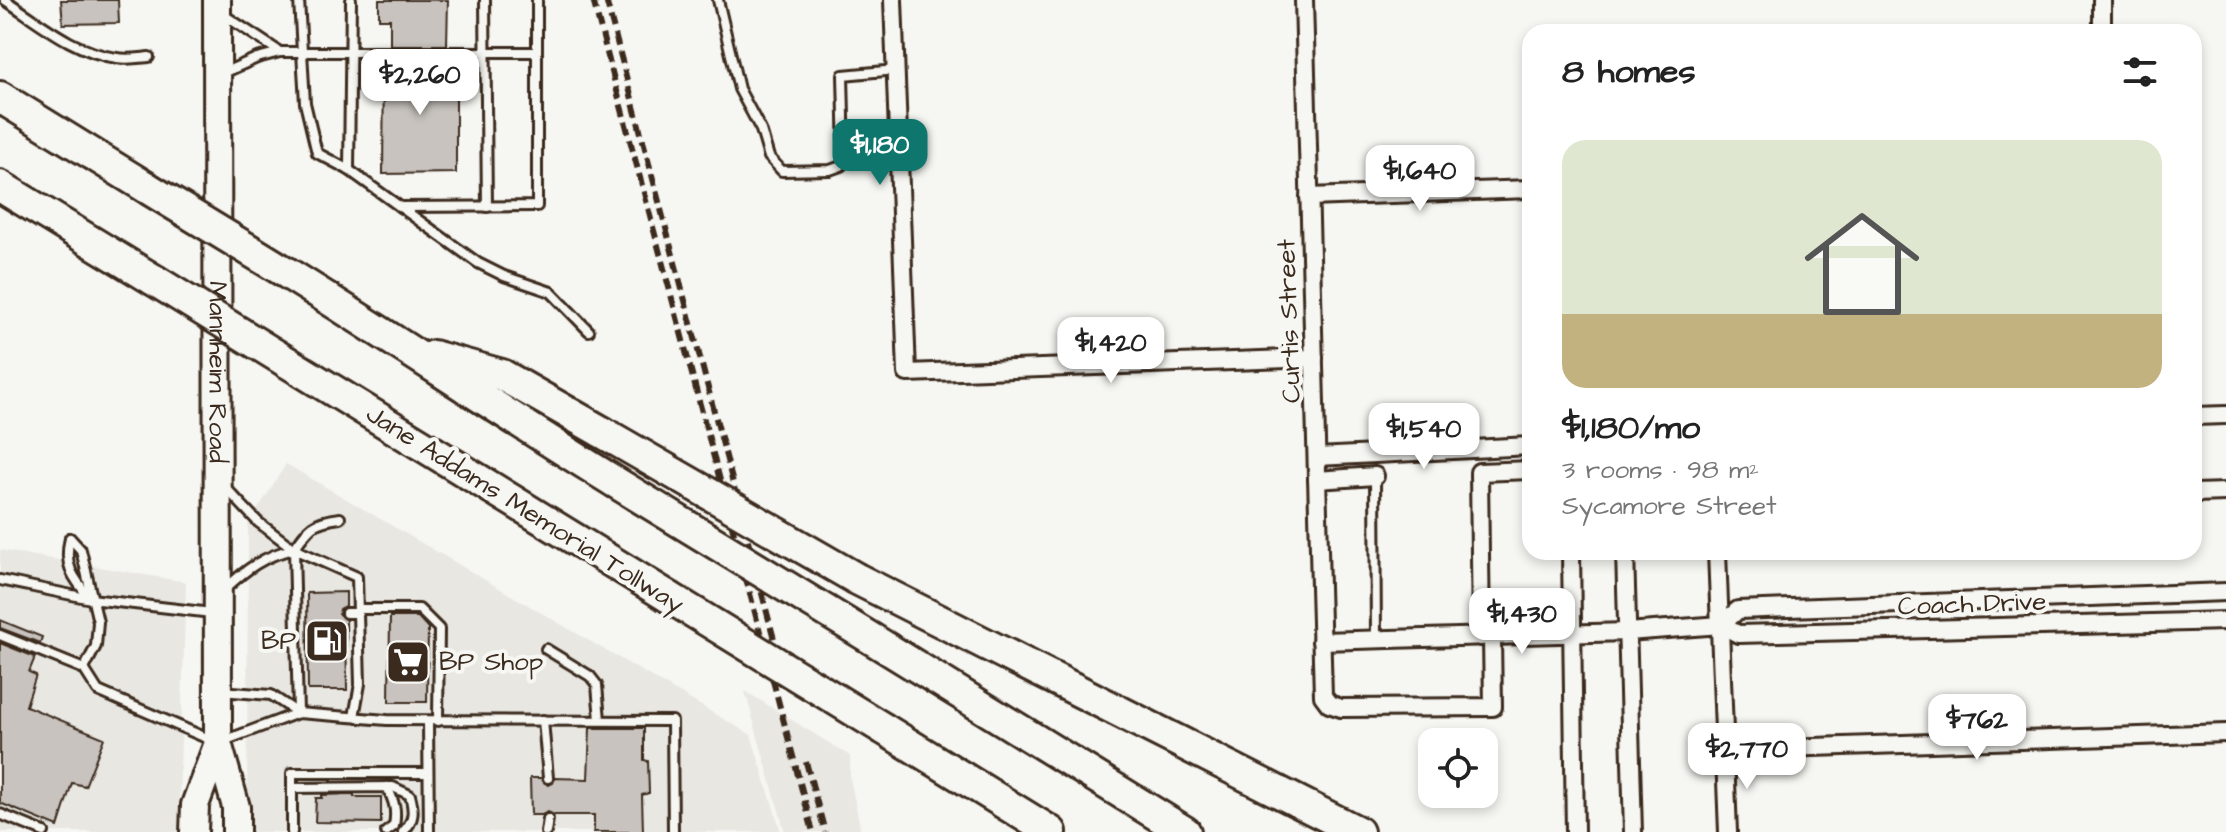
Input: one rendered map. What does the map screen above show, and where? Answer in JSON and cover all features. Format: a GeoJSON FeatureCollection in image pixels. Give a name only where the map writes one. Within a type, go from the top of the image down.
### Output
{"type":"FeatureCollection","features":[{"type":"Feature","properties":{"kind":"highway"},"geometry":{"type":"LineString","coordinates":[[0,97],[412,350],[484,402],[1185,832]]}},
{"type":"Feature","properties":{"kind":"highway","name":"Jane Addams Memorial Tollway"},"geometry":{"type":"LineString","coordinates":[[0,186],[1051,832]]}},
{"type":"Feature","properties":{"kind":"highway"},"geometry":{"type":"LineString","coordinates":[[412,350],[502,375],[857,579],[1358,832]]}},
{"type":"Feature","properties":{"kind":"main road","name":"Mannheim Road"},"geometry":{"type":"LineString","coordinates":[[217,6],[218,743],[236,807],[236,832]]}},
{"type":"Feature","properties":{"kind":"main road","name":"Mannheim Road"},"geometry":{"type":"LineString","coordinates":[[194,832],[195,805],[218,743]]}},
{"type":"Feature","properties":{"kind":"street"},"geometry":{"type":"LineString","coordinates":[[893,0],[907,373],[1314,358]]}},
{"type":"Feature","properties":{"kind":"street","name":"Curtis Street"},"geometry":{"type":"LineString","coordinates":[[1304,0],[1323,696],[1333,706],[1493,707],[1486,637]]}},
{"type":"Feature","properties":{"kind":"street"},"geometry":{"type":"LineString","coordinates":[[2102,0],[2102,24]]}},
{"type":"Feature","properties":{"kind":"street"},"geometry":{"type":"LineString","coordinates":[[1309,197],[1522,189]]}},
{"type":"Feature","properties":{"kind":"street"},"geometry":{"type":"LineString","coordinates":[[2202,416],[2226,415]]}},
{"type":"Feature","properties":{"kind":"street"},"geometry":{"type":"LineString","coordinates":[[1317,457],[1522,446]]}},
{"type":"Feature","properties":{"kind":"street"},"geometry":{"type":"LineString","coordinates":[[1486,637],[1479,472],[1522,470]]}},
{"type":"Feature","properties":{"kind":"street"},"geometry":{"type":"LineString","coordinates":[[1317,480],[1375,476]]}},
{"type":"Feature","properties":{"kind":"street"},"geometry":{"type":"LineString","coordinates":[[2202,493],[2226,492]]}},
{"type":"Feature","properties":{"kind":"street"},"geometry":{"type":"LineString","coordinates":[[1571,560],[1575,832]]}},
{"type":"Feature","properties":{"kind":"street"},"geometry":{"type":"LineString","coordinates":[[1625,560],[1633,832]]}},
{"type":"Feature","properties":{"kind":"street"},"geometry":{"type":"LineString","coordinates":[[1717,560],[1728,832]]}},
{"type":"Feature","properties":{"kind":"street","name":"Coach Drive"},"geometry":{"type":"LineString","coordinates":[[1721,625],[1738,610],[2226,592]]}},
{"type":"Feature","properties":{"kind":"street","name":"Coach Drive"},"geometry":{"type":"LineString","coordinates":[[1321,641],[1627,632],[1721,625],[1738,634],[2226,621]]}},
{"type":"Feature","properties":{"kind":"street"},"geometry":{"type":"LineString","coordinates":[[1726,750],[2226,733]]}},
{"type":"Feature","properties":{"kind":"lane"},"geometry":{"type":"LineString","coordinates":[[5,0],[70,42],[95,53],[119,59],[149,57]]}},
{"type":"Feature","properties":{"kind":"lane"},"geometry":{"type":"LineString","coordinates":[[299,0],[305,103],[317,153],[349,170],[478,263],[504,276],[551,292],[589,331]]}},
{"type":"Feature","properties":{"kind":"lane"},"geometry":{"type":"LineString","coordinates":[[349,170],[351,0]]}},
{"type":"Feature","properties":{"kind":"lane"},"geometry":{"type":"LineString","coordinates":[[485,0],[487,207]]}},
{"type":"Feature","properties":{"kind":"lane"},"geometry":{"type":"LineString","coordinates":[[400,207],[537,206],[537,0]]}},
{"type":"Feature","properties":{"kind":"lane"},"geometry":{"type":"LineString","coordinates":[[718,0],[739,89],[761,130],[769,157],[782,171],[830,170],[841,166],[845,158],[843,75],[896,70]]}},
{"type":"Feature","properties":{"kind":"lane"},"geometry":{"type":"LineString","coordinates":[[217,6],[280,52]]}},
{"type":"Feature","properties":{"kind":"lane"},"geometry":{"type":"LineString","coordinates":[[218,75],[280,52],[537,52]]}},
{"type":"Feature","properties":{"kind":"lane"},"geometry":{"type":"LineString","coordinates":[[1375,476],[1376,639]]}},
{"type":"Feature","properties":{"kind":"lane"},"geometry":{"type":"LineString","coordinates":[[218,479],[258,522],[294,549],[357,577],[360,684],[354,717]]}},
{"type":"Feature","properties":{"kind":"lane"},"geometry":{"type":"LineString","coordinates":[[298,713],[294,549],[309,528],[320,520],[340,518]]}},
{"type":"Feature","properties":{"kind":"lane"},"geometry":{"type":"LineString","coordinates":[[84,669],[96,646],[98,622],[81,550],[70,538],[66,554],[70,574],[91,599]]}},
{"type":"Feature","properties":{"kind":"lane"},"geometry":{"type":"LineString","coordinates":[[0,580],[91,599],[218,605],[250,565],[294,549]]}},
{"type":"Feature","properties":{"kind":"lane"},"geometry":{"type":"LineString","coordinates":[[346,613],[419,609],[439,629],[428,773],[429,832]]}},
{"type":"Feature","properties":{"kind":"lane"},"geometry":{"type":"LineString","coordinates":[[296,613],[307,614]]}},
{"type":"Feature","properties":{"kind":"lane"},"geometry":{"type":"LineString","coordinates":[[0,635],[84,669],[98,691],[218,743],[298,713],[433,721],[672,721],[673,832]]}},
{"type":"Feature","properties":{"kind":"lane"},"geometry":{"type":"LineString","coordinates":[[346,640],[359,639]]}},
{"type":"Feature","properties":{"kind":"lane"},"geometry":{"type":"LineString","coordinates":[[297,641],[307,641]]}},
{"type":"Feature","properties":{"kind":"lane"},"geometry":{"type":"LineString","coordinates":[[546,649],[590,676],[597,685],[600,720]]}},
{"type":"Feature","properties":{"kind":"lane"},"geometry":{"type":"LineString","coordinates":[[297,663],[308,663]]}},
{"type":"Feature","properties":{"kind":"lane"},"geometry":{"type":"LineString","coordinates":[[346,663],[359,663]]}},
{"type":"Feature","properties":{"kind":"lane"},"geometry":{"type":"LineString","coordinates":[[297,684],[308,684]]}},
{"type":"Feature","properties":{"kind":"lane"},"geometry":{"type":"LineString","coordinates":[[346,684],[360,684]]}},
{"type":"Feature","properties":{"kind":"lane"},"geometry":{"type":"LineString","coordinates":[[218,690],[271,695],[298,713]]}},
{"type":"Feature","properties":{"kind":"lane"},"geometry":{"type":"LineString","coordinates":[[543,720],[548,778]]}},
{"type":"Feature","properties":{"kind":"lane"},"geometry":{"type":"LineString","coordinates":[[292,832],[292,773],[428,773]]}},
{"type":"Feature","properties":{"kind":"lane"},"geometry":{"type":"LineString","coordinates":[[386,832],[394,826],[396,813],[395,802],[387,787]]}},
{"type":"Feature","properties":{"kind":"lane"},"geometry":{"type":"LineString","coordinates":[[292,788],[393,787],[410,795],[414,810],[411,824],[403,832]]}},
{"type":"Feature","properties":{"kind":"lane"},"geometry":{"type":"LineString","coordinates":[[0,814],[44,832]]}},
{"type":"Feature","properties":{"kind":"lane"},"geometry":{"type":"LineString","coordinates":[[546,832],[548,819]]}},
{"type":"Feature","properties":{"kind":"shaded area"},"geometry":{"type":"Polygon","coordinates":[[[286,464],[751,735],[781,832],[247,832],[248,525],[286,464]]]}},
{"type":"Feature","properties":{"kind":"shaded area"},"geometry":{"type":"Polygon","coordinates":[[[0,550],[186,582],[178,832],[0,832],[0,550]]]}},
{"type":"Feature","properties":{"kind":"shaded area"},"geometry":{"type":"Polygon","coordinates":[[[745,691],[850,756],[850,778],[861,832],[785,832],[745,691]]]}},
{"type":"Feature","properties":{"kind":"building"},"geometry":{"type":"Polygon","coordinates":[[[61,0],[118,0],[119,23],[63,24],[61,0]]]}},
{"type":"Feature","properties":{"kind":"building"},"geometry":{"type":"Polygon","coordinates":[[[379,0],[448,0],[447,45],[390,45],[390,19],[379,19],[379,0]]]}},
{"type":"Feature","properties":{"kind":"building"},"geometry":{"type":"Polygon","coordinates":[[[390,59],[447,59],[447,64],[456,64],[456,173],[383,174],[384,64],[390,64],[390,59]]]}},
{"type":"Feature","properties":{"kind":"building","name":"BP"},"geometry":{"type":"Polygon","coordinates":[[[346,592],[346,606],[340,609],[339,614],[346,620],[347,690],[308,690],[307,593],[346,592]]]}},
{"type":"Feature","properties":{"kind":"building","name":"BP Shop"},"geometry":{"type":"Polygon","coordinates":[[[390,617],[418,617],[428,628],[427,702],[389,702],[390,617]]]}},
{"type":"Feature","properties":{"kind":"building"},"geometry":{"type":"Polygon","coordinates":[[[0,620],[42,637],[40,643],[0,628],[0,620]]]}},
{"type":"Feature","properties":{"kind":"building"},"geometry":{"type":"Polygon","coordinates":[[[0,643],[35,657],[29,672],[36,675],[26,706],[104,738],[85,786],[72,783],[58,827],[0,803],[0,643]]]}},
{"type":"Feature","properties":{"kind":"building"},"geometry":{"type":"Polygon","coordinates":[[[590,728],[644,728],[644,760],[648,761],[649,793],[642,795],[643,832],[594,832],[594,815],[554,815],[548,812],[531,815],[530,778],[541,778],[548,785],[555,778],[588,779],[590,728]]]}},
{"type":"Feature","properties":{"kind":"building"},"geometry":{"type":"Polygon","coordinates":[[[354,794],[354,797],[381,797],[381,823],[315,822],[316,798],[354,794]]]}},
{"type":"Feature","properties":{"kind":"railway"},"geometry":{"type":"LineString","coordinates":[[593,0],[813,832]]}},
{"type":"Feature","properties":{"kind":"railway"},"geometry":{"type":"LineString","coordinates":[[606,0],[780,662]]}},
{"type":"Feature","properties":{"kind":"railway"},"geometry":{"type":"LineString","coordinates":[[806,762],[825,832]]}},
{"type":"Feature","properties":{"kind":"place","name":"BP"},"geometry":{"type":"Point","coordinates":[327,641]}},
{"type":"Feature","properties":{"kind":"place","name":"BP Shop"},"geometry":{"type":"Point","coordinates":[408,662]}}]}
